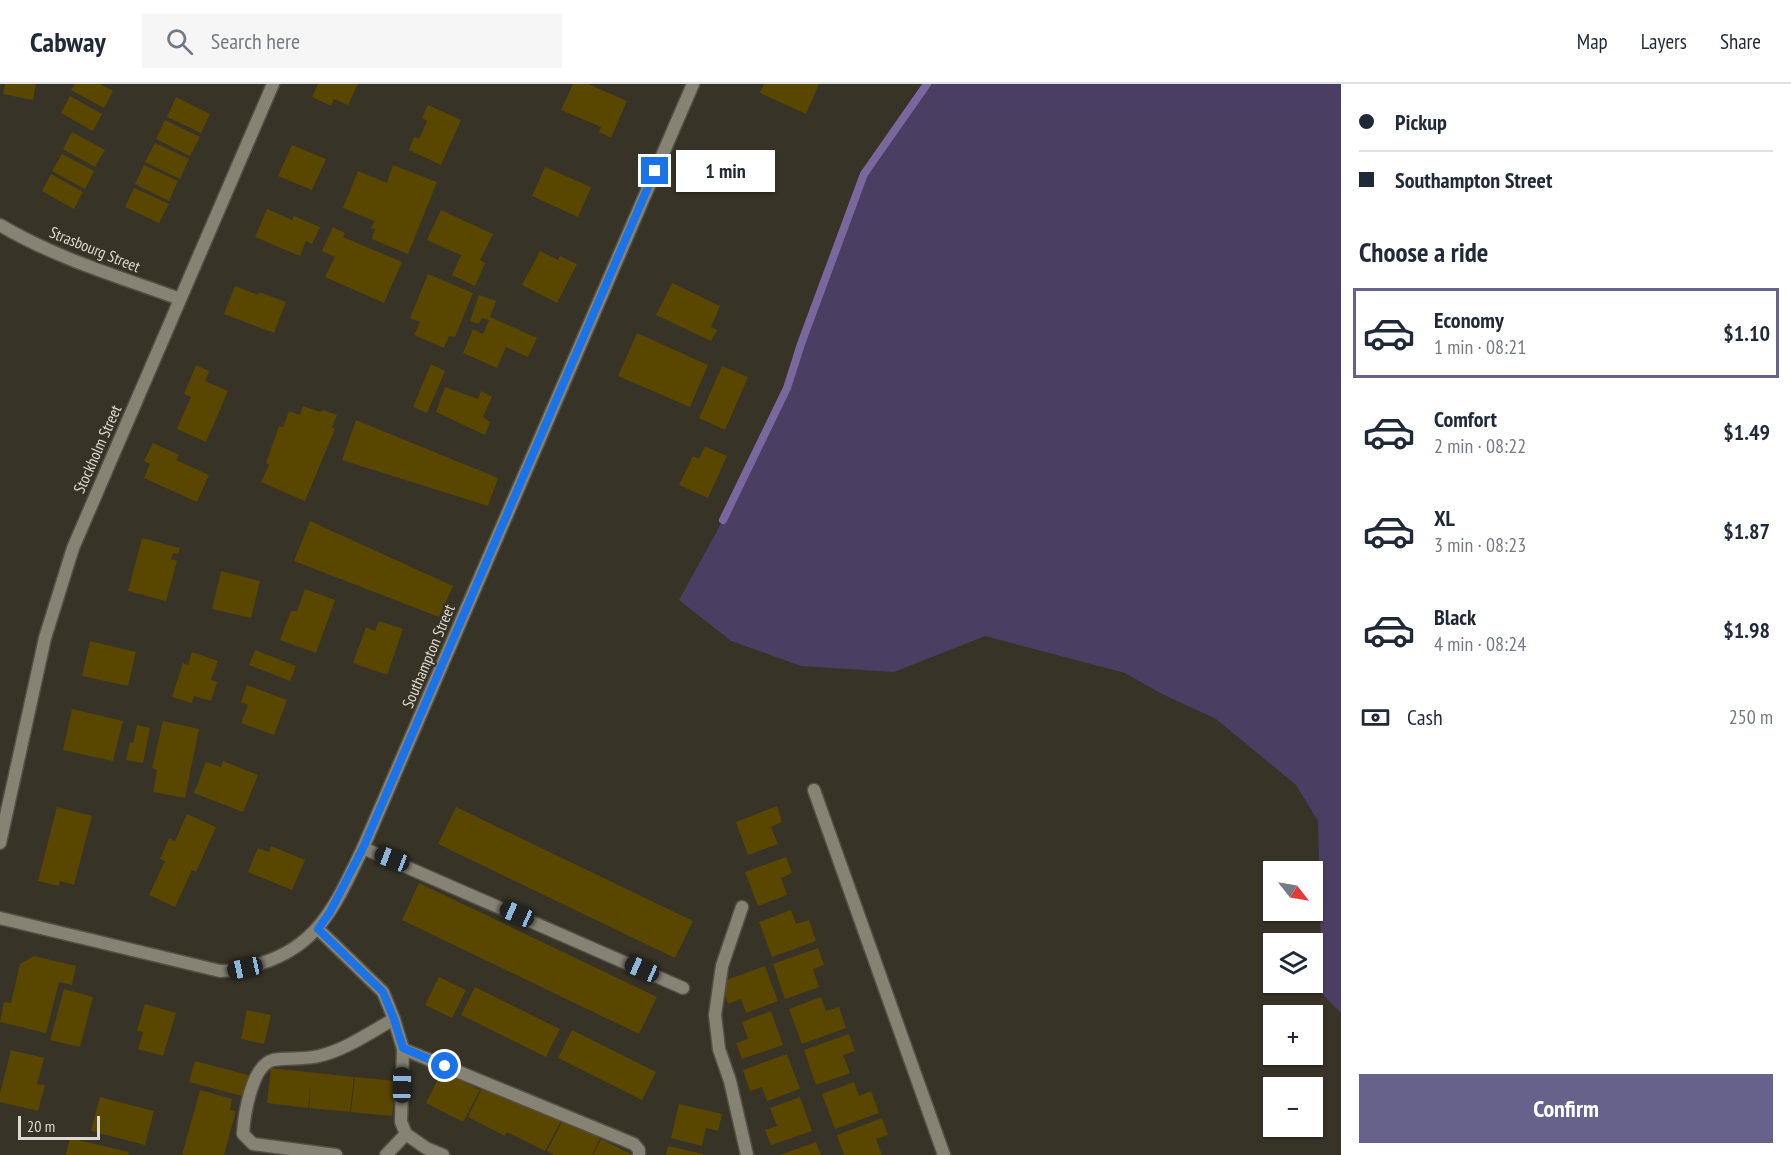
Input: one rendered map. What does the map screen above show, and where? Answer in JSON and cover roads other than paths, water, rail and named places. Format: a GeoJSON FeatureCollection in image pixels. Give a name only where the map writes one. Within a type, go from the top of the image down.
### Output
{"type":"FeatureCollection","features":[{"type":"Feature","properties":{"kind":"street","name":"Stockholm Street"},"geometry":{"type":"LineString","coordinates":[[0,843],[45,638],[59,588],[83,520],[273,84]]}},
{"type":"Feature","properties":{"kind":"street","name":"Southampton Street"},"geometry":{"type":"LineString","coordinates":[[0,918],[220,971],[245,968],[275,959],[289,952],[318,929],[330,912],[363,848],[693,84]]}},
{"type":"Feature","properties":{"kind":"street","name":"Strasbourg Street"},"geometry":{"type":"LineString","coordinates":[[0,225],[66,256],[180,299]]}},
{"type":"Feature","properties":{"kind":"street"},"geometry":{"type":"LineString","coordinates":[[814,790],[944,1155]]}},
{"type":"Feature","properties":{"kind":"street"},"geometry":{"type":"LineString","coordinates":[[363,848],[683,988]]}},
{"type":"Feature","properties":{"kind":"street"},"geometry":{"type":"LineString","coordinates":[[742,906],[722,966],[715,1015],[719,1049],[730,1081],[747,1155]]}},
{"type":"Feature","properties":{"kind":"street"},"geometry":{"type":"LineString","coordinates":[[318,929],[383,992],[403,1048],[401,1122],[406,1134],[426,1148],[443,1155]]}},
{"type":"Feature","properties":{"kind":"street"},"geometry":{"type":"LineString","coordinates":[[336,1155],[253,1144],[243,1134],[254,1080],[260,1068],[270,1060],[319,1056],[346,1045],[394,1019]]}},
{"type":"Feature","properties":{"kind":"street"},"geometry":{"type":"LineString","coordinates":[[403,1048],[634,1144],[639,1150],[639,1155]]}},
{"type":"Feature","properties":{"kind":"street"},"geometry":{"type":"LineString","coordinates":[[386,1155],[406,1134]]}},
{"type":"Feature","properties":{"kind":"waterway"},"geometry":{"type":"LineString","coordinates":[[723,520],[787,388],[864,174],[927,84]]}}]}
